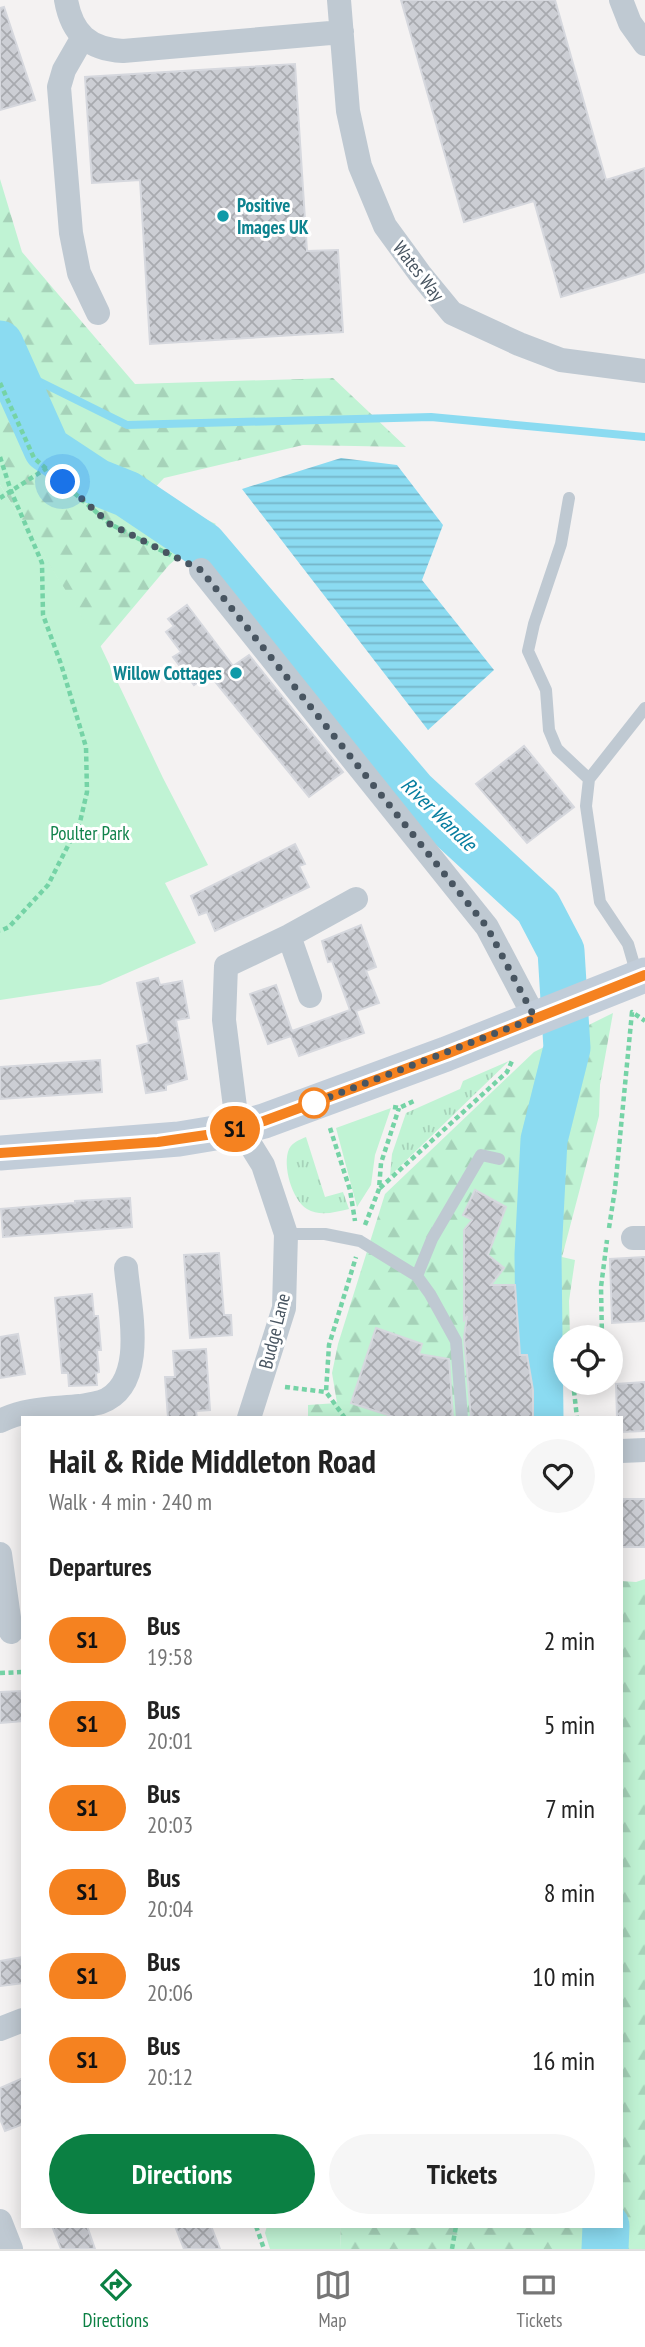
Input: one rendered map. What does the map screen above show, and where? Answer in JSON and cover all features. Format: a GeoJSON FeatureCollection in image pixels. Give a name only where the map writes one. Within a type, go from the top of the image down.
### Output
{"type":"FeatureCollection","features":[{"type":"Feature","properties":{"kind":"street"},"geometry":{"type":"LineString","coordinates":[[66,0],[70,16],[83,37],[104,50],[123,51],[341,32]]}},
{"type":"Feature","properties":{"kind":"street","name":"Wates Way"},"geometry":{"type":"LineString","coordinates":[[339,0],[348,111],[359,166],[385,226],[452,313],[561,360],[645,371]]}},
{"type":"Feature","properties":{"kind":"street"},"geometry":{"type":"LineString","coordinates":[[621,0],[630,23],[645,44]]}},
{"type":"Feature","properties":{"kind":"street"},"geometry":{"type":"LineString","coordinates":[[83,37],[64,70],[59,87],[71,233],[79,273],[98,313]]}},
{"type":"Feature","properties":{"kind":"street"},"geometry":{"type":"LineString","coordinates":[[201,570],[487,927],[535,1018]]}},
{"type":"Feature","properties":{"kind":"street"},"geometry":{"type":"LineString","coordinates":[[240,1128],[224,1020],[226,966],[289,936],[356,899]]}},
{"type":"Feature","properties":{"kind":"street"},"geometry":{"type":"LineString","coordinates":[[289,936],[310,996]]}},
{"type":"Feature","properties":{"kind":"street"},"geometry":{"type":"LineString","coordinates":[[0,1153],[179,1139],[240,1128],[350,1090],[632,981]]}},
{"type":"Feature","properties":{"kind":"street","name":"Budge Lane"},"geometry":{"type":"LineString","coordinates":[[240,1128],[263,1165],[286,1234],[284,1308],[251,1416]]}},
{"type":"Feature","properties":{"kind":"street"},"geometry":{"type":"LineString","coordinates":[[0,1421],[13,1414],[37,1409],[104,1410],[130,1371],[134,1349],[126,1268]]}},
{"type":"Feature","properties":{"kind":"street"},"geometry":{"type":"LineString","coordinates":[[623,1451],[645,1450]]}},
{"type":"Feature","properties":{"kind":"street"},"geometry":{"type":"LineString","coordinates":[[0,1555],[11,1632]]}},
{"type":"Feature","properties":{"kind":"street"},"geometry":{"type":"LineString","coordinates":[[0,2029],[21,2021]]}},
{"type":"Feature","properties":{"kind":"street"},"geometry":{"type":"LineString","coordinates":[[0,2221],[11,2249]]}},
{"type":"Feature","properties":{"kind":"lane"},"geometry":{"type":"LineString","coordinates":[[569,498],[561,544],[534,624],[528,651],[547,690],[549,730],[557,749],[589,779]]}},
{"type":"Feature","properties":{"kind":"lane"},"geometry":{"type":"LineString","coordinates":[[632,981],[628,944],[600,902],[586,806],[589,779],[645,708]]}},
{"type":"Feature","properties":{"kind":"lane"},"geometry":{"type":"LineString","coordinates":[[416,1276],[432,1239],[481,1154],[499,1159]]}},
{"type":"Feature","properties":{"kind":"lane"},"geometry":{"type":"LineString","coordinates":[[286,1234],[326,1234],[360,1241],[416,1276],[430,1294],[456,1341],[463,1416]]}},
{"type":"Feature","properties":{"kind":"path"},"geometry":{"type":"LineString","coordinates":[[0,383],[34,458],[110,524],[201,570]]}},
{"type":"Feature","properties":{"kind":"path"},"geometry":{"type":"LineString","coordinates":[[0,457],[41,563],[43,615],[86,747],[87,792],[80,822],[48,885],[9,927],[0,931]]}},
{"type":"Feature","properties":{"kind":"path"},"geometry":{"type":"LineString","coordinates":[[0,498],[47,468]]}},
{"type":"Feature","properties":{"kind":"path"},"geometry":{"type":"LineString","coordinates":[[602,1325],[601,1287],[615,1189],[632,1012],[645,1021]]}},
{"type":"Feature","properties":{"kind":"path"},"geometry":{"type":"LineString","coordinates":[[379,1189],[507,1072],[517,1051]]}},
{"type":"Feature","properties":{"kind":"path"},"geometry":{"type":"LineString","coordinates":[[344,1416],[326,1392],[329,1345],[365,1225],[379,1189],[381,1163],[399,1108]]}},
{"type":"Feature","properties":{"kind":"path"},"geometry":{"type":"LineString","coordinates":[[329,1126],[350,1190],[356,1224],[365,1225]]}},
{"type":"Feature","properties":{"kind":"path"},"geometry":{"type":"LineString","coordinates":[[260,1384],[326,1392]]}},
{"type":"Feature","properties":{"kind":"path"},"geometry":{"type":"LineString","coordinates":[[574,1395],[577,1416]]}},
{"type":"Feature","properties":{"kind":"path"},"geometry":{"type":"LineString","coordinates":[[0,1673],[21,1672]]}},
{"type":"Feature","properties":{"kind":"path"},"geometry":{"type":"LineString","coordinates":[[257,2228],[264,2249]]}},
{"type":"Feature","properties":{"kind":"path"},"geometry":{"type":"LineString","coordinates":[[452,2249],[456,2228]]}},
{"type":"Feature","properties":{"kind":"green space"},"geometry":{"type":"Polygon","coordinates":[[[0,179],[22,252],[135,384],[333,378],[406,447],[303,445],[164,478],[150,493],[216,524],[169,565],[100,647],[0,485],[0,179]]]}},
{"type":"Feature","properties":{"kind":"green space","name":"Poulter Park"},"geometry":{"type":"Polygon","coordinates":[[[0,485],[101,647],[208,865],[165,883],[196,943],[100,985],[0,1000],[0,485]]]}},
{"type":"Feature","properties":{"kind":"green space"},"geometry":{"type":"Polygon","coordinates":[[[613,1013],[600,1085],[599,1116],[562,1257],[575,1260],[569,1301],[570,1325],[553,1325],[553,1369],[545,1369],[546,1390],[535,1390],[534,1416],[308,1416],[308,1405],[337,1403],[332,1373],[338,1344],[385,1194],[534,1052],[613,1013]]]}},
{"type":"Feature","properties":{"kind":"green space"},"geometry":{"type":"Polygon","coordinates":[[[509,1061],[390,1176],[392,1154],[406,1113],[460,1089],[463,1081],[509,1061]]]}},
{"type":"Feature","properties":{"kind":"green space"},"geometry":{"type":"Polygon","coordinates":[[[391,1108],[375,1155],[371,1185],[357,1207],[336,1128],[391,1108]]]}},
{"type":"Feature","properties":{"kind":"green space"},"geometry":{"type":"Polygon","coordinates":[[[306,1137],[325,1197],[343,1192],[349,1209],[317,1213],[307,1209],[297,1198],[290,1182],[287,1156],[292,1145],[306,1137]]]}},
{"type":"Feature","properties":{"kind":"green space"},"geometry":{"type":"Polygon","coordinates":[[[645,1579],[645,2249],[341,2249],[340,2228],[623,2228],[623,1581],[636,1582],[645,1579]]]}},
{"type":"Feature","properties":{"kind":"green space"},"geometry":{"type":"Polygon","coordinates":[[[266,2228],[340,2228],[341,2249],[270,2249],[265,2233],[266,2228]]]}},
{"type":"Feature","properties":{"kind":"water"},"geometry":{"type":"Polygon","coordinates":[[[341,458],[397,465],[443,525],[422,580],[494,670],[428,730],[242,489],[341,458]]]}},
{"type":"Feature","properties":{"kind":"building"},"geometry":{"type":"Polygon","coordinates":[[[401,0],[555,0],[606,180],[645,168],[645,272],[561,297],[534,201],[464,222],[401,0]]]}},
{"type":"Feature","properties":{"kind":"building"},"geometry":{"type":"Polygon","coordinates":[[[4,7],[35,100],[0,110],[0,8],[4,7]]]}},
{"type":"Feature","properties":{"kind":"building","name":"Positive Images UK"},"geometry":{"type":"Polygon","coordinates":[[[295,64],[307,251],[338,250],[343,332],[150,344],[140,180],[92,183],[85,77],[295,64]]]}},
{"type":"Feature","properties":{"kind":"building"},"geometry":{"type":"Polygon","coordinates":[[[187,605],[233,666],[249,655],[343,772],[309,797],[209,674],[194,685],[173,657],[181,652],[166,632],[174,626],[168,619],[187,605]]]}},
{"type":"Feature","properties":{"kind":"building"},"geometry":{"type":"Polygon","coordinates":[[[524,746],[574,807],[527,843],[476,784],[524,746]]]}},
{"type":"Feature","properties":{"kind":"building"},"geometry":{"type":"Polygon","coordinates":[[[295,844],[305,864],[299,866],[309,887],[215,931],[207,912],[199,915],[191,896],[295,844]]]}},
{"type":"Feature","properties":{"kind":"building"},"geometry":{"type":"Polygon","coordinates":[[[361,925],[376,967],[366,971],[379,1003],[356,1011],[364,1033],[299,1056],[291,1036],[268,1044],[250,994],[276,985],[292,1031],[350,1010],[332,961],[328,962],[322,941],[361,925]]]}},
{"type":"Feature","properties":{"kind":"building"},"geometry":{"type":"Polygon","coordinates":[[[158,978],[160,985],[182,981],[189,1018],[176,1020],[187,1079],[166,1085],[166,1090],[146,1093],[137,1046],[149,1043],[137,983],[158,978]]]}},
{"type":"Feature","properties":{"kind":"building"},"geometry":{"type":"Polygon","coordinates":[[[100,1060],[102,1092],[0,1099],[0,1067],[100,1060]]]}},
{"type":"Feature","properties":{"kind":"building"},"geometry":{"type":"Polygon","coordinates":[[[475,1190],[506,1207],[488,1255],[504,1268],[491,1285],[515,1285],[520,1355],[527,1355],[533,1390],[533,1416],[471,1416],[464,1337],[467,1316],[464,1320],[464,1230],[472,1220],[463,1215],[475,1190]]]}},
{"type":"Feature","properties":{"kind":"building"},"geometry":{"type":"Polygon","coordinates":[[[130,1198],[132,1227],[3,1237],[1,1209],[130,1198]]]}},
{"type":"Feature","properties":{"kind":"building"},"geometry":{"type":"Polygon","coordinates":[[[219,1253],[224,1315],[231,1315],[232,1335],[190,1338],[184,1255],[219,1253]]]}},
{"type":"Feature","properties":{"kind":"building"},"geometry":{"type":"Polygon","coordinates":[[[645,1257],[645,1321],[612,1323],[610,1259],[645,1257]]]}},
{"type":"Feature","properties":{"kind":"building"},"geometry":{"type":"Polygon","coordinates":[[[92,1294],[94,1316],[98,1316],[101,1350],[97,1350],[97,1385],[69,1386],[68,1373],[62,1373],[55,1298],[92,1294]]]}},
{"type":"Feature","properties":{"kind":"building"},"geometry":{"type":"Polygon","coordinates":[[[376,1328],[422,1344],[419,1354],[449,1359],[453,1416],[391,1416],[351,1403],[376,1328]]]}},
{"type":"Feature","properties":{"kind":"building"},"geometry":{"type":"Polygon","coordinates":[[[18,1334],[25,1374],[0,1378],[0,1337],[18,1334]]]}},
{"type":"Feature","properties":{"kind":"building"},"geometry":{"type":"Polygon","coordinates":[[[206,1349],[210,1410],[196,1411],[197,1416],[168,1416],[165,1377],[175,1377],[173,1351],[206,1349]]]}},
{"type":"Feature","properties":{"kind":"building"},"geometry":{"type":"Polygon","coordinates":[[[645,1382],[645,1431],[623,1432],[623,1416],[617,1416],[616,1395],[623,1395],[623,1384],[645,1382]]]}},
{"type":"Feature","properties":{"kind":"building"},"geometry":{"type":"Polygon","coordinates":[[[623,1499],[645,1499],[645,1547],[623,1547],[623,1499]]]}},
{"type":"Feature","properties":{"kind":"building"},"geometry":{"type":"Polygon","coordinates":[[[21,1691],[21,1721],[0,1723],[0,1692],[21,1691]]]}},
{"type":"Feature","properties":{"kind":"building"},"geometry":{"type":"Polygon","coordinates":[[[21,1957],[21,1983],[0,1986],[0,1961],[21,1957]]]}},
{"type":"Feature","properties":{"kind":"building"},"geometry":{"type":"Polygon","coordinates":[[[21,2079],[21,2125],[5,2131],[0,2119],[0,2088],[21,2079]]]}},
{"type":"Feature","properties":{"kind":"building"},"geometry":{"type":"Polygon","coordinates":[[[53,2228],[88,2228],[95,2249],[61,2249],[53,2228]]]}},
{"type":"Feature","properties":{"kind":"building"},"geometry":{"type":"Polygon","coordinates":[[[176,2228],[212,2228],[220,2249],[184,2249],[176,2228]]]}},
{"type":"Feature","properties":{"kind":"waterway","name":"River Wandle"},"geometry":{"type":"LineString","coordinates":[[0,344],[47,449],[97,482],[127,494],[203,545],[413,792],[538,907],[561,951],[567,1048],[544,1140],[538,1255],[540,1416]]}},
{"type":"Feature","properties":{"kind":"waterway"},"geometry":{"type":"LineString","coordinates":[[10,367],[127,425],[431,417],[645,437]]}},
{"type":"Feature","properties":{"kind":"waterway","name":"River Wandle"},"geometry":{"type":"LineString","coordinates":[[605,2249],[606,2228]]}},
{"type":"Feature","properties":{"kind":"bus line","name":"S1"},"geometry":{"type":"LineString","coordinates":[[0,1153],[158,1142],[227,1132],[446,1054],[645,975]]}},
{"type":"Feature","properties":{"kind":"place","name":"Positive Images UK"},"geometry":{"type":"Point","coordinates":[223,216]}},
{"type":"Feature","properties":{"kind":"place","name":"Willow Cottages"},"geometry":{"type":"Point","coordinates":[236,673]}},
{"type":"Feature","properties":{"kind":"route"},"geometry":{"type":"LineString","coordinates":[[63,482],[110,524],[201,570],[487,927],[535,1018],[314,1103]]}}]}
